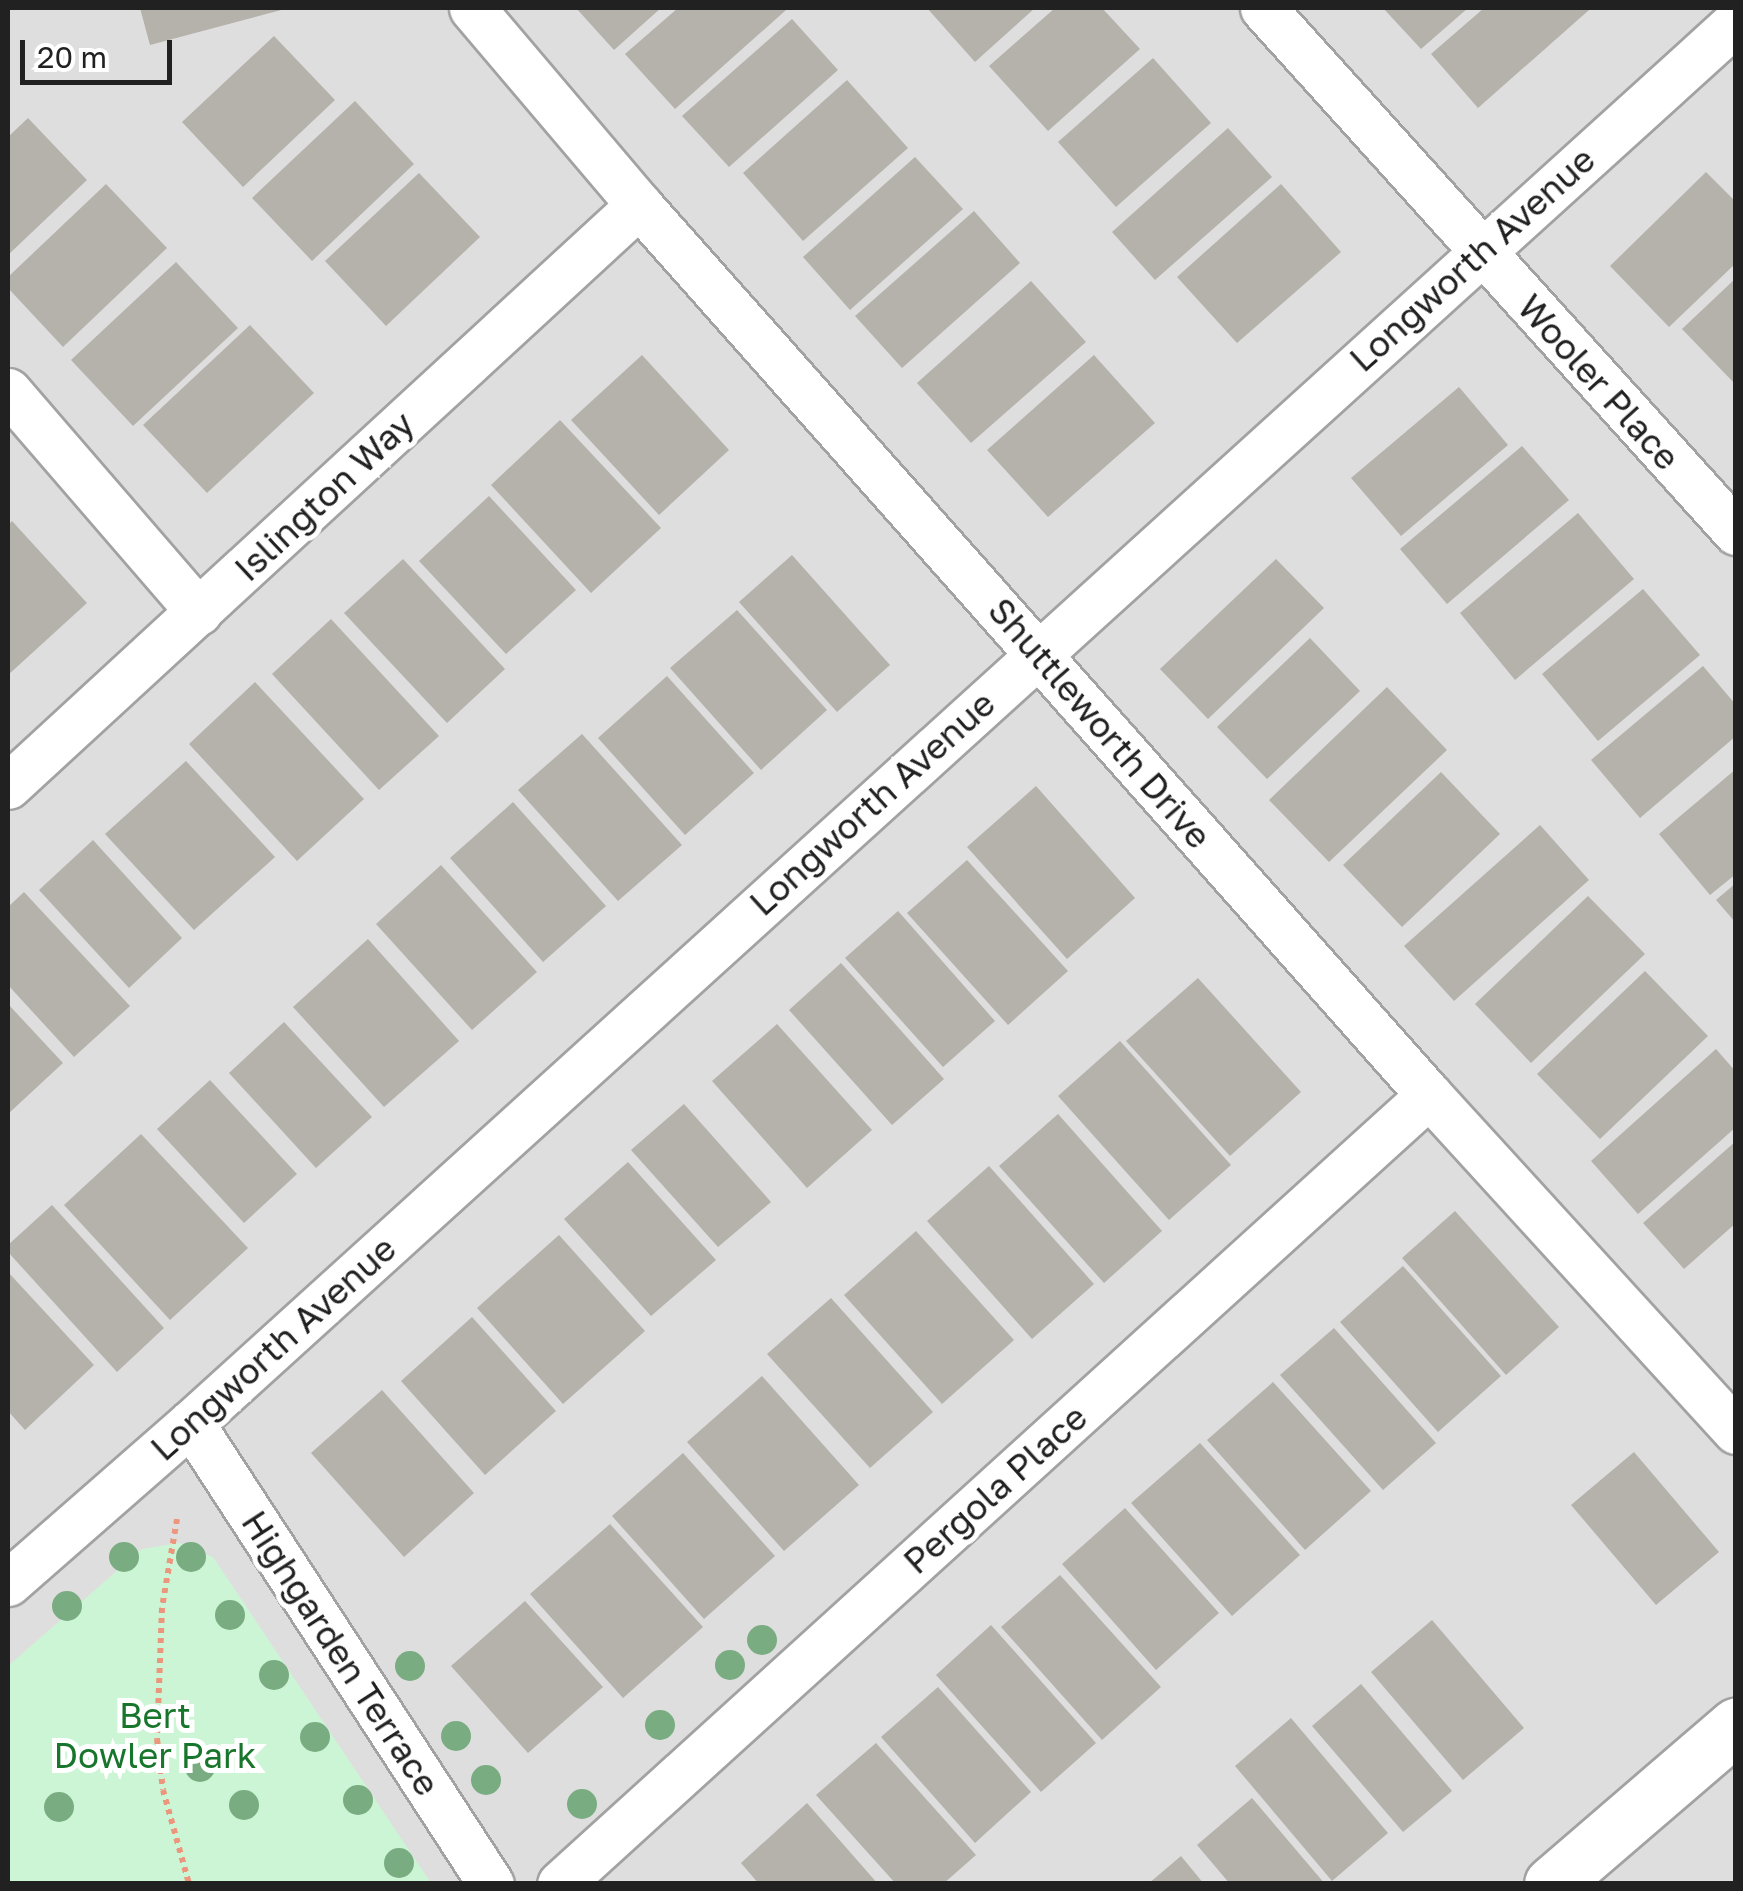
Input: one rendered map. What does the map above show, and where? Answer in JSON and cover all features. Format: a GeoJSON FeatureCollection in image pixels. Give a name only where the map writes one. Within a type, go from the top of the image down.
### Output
{"type":"FeatureCollection","features":[{"type":"Feature","properties":{"kind":"street","name":"Shuttleworth Drive"},"geometry":{"type":"LineString","coordinates":[[472,8],[639,205],[1429,1094],[1736,1431]]}},
{"type":"Feature","properties":{"kind":"street","name":"Wooler Place"},"geometry":{"type":"LineString","coordinates":[[1263,8],[1736,532]]}},
{"type":"Feature","properties":{"kind":"street","name":"Longworth Avenue"},"geometry":{"type":"LineString","coordinates":[[8,1583],[191,1423],[1736,22]]}},
{"type":"Feature","properties":{"kind":"street","name":"Islington Way"},"geometry":{"type":"LineString","coordinates":[[8,786],[639,205]]}},
{"type":"Feature","properties":{"kind":"street"},"geometry":{"type":"LineString","coordinates":[[8,391],[199,612]]}},
{"type":"Feature","properties":{"kind":"street","name":"Pergola Place"},"geometry":{"type":"LineString","coordinates":[[560,1884],[1429,1094]]}},
{"type":"Feature","properties":{"kind":"street","name":"Highgarden Terrace"},"geometry":{"type":"LineString","coordinates":[[191,1423],[491,1884]]}},
{"type":"Feature","properties":{"kind":"street"},"geometry":{"type":"LineString","coordinates":[[1552,1884],[1736,1726]]}},
{"type":"Feature","properties":{"kind":"path"},"geometry":{"type":"LineString","coordinates":[[177,1519],[162,1608],[156,1739],[162,1790],[189,1884]]}},
{"type":"Feature","properties":{"kind":"shaded area"},"geometry":{"type":"Polygon","coordinates":[[[8,8],[1735,8],[1735,1883],[8,1884],[8,8]]]}},
{"type":"Feature","properties":{"kind":"green space","name":"Bert Dowler Park"},"geometry":{"type":"Polygon","coordinates":[[[179,1543],[213,1557],[431,1883],[8,1883],[8,1666],[142,1549],[179,1543]]]}},
{"type":"Feature","properties":{"kind":"building"},"geometry":{"type":"Polygon","coordinates":[[[140,8],[285,8],[285,9],[150,45],[140,8]]]}},
{"type":"Feature","properties":{"kind":"building"},"geometry":{"type":"Polygon","coordinates":[[[576,8],[661,8],[614,50],[576,8]]]}},
{"type":"Feature","properties":{"kind":"building"},"geometry":{"type":"Polygon","coordinates":[[[678,8],[786,10],[675,109],[625,54],[678,8]]]}},
{"type":"Feature","properties":{"kind":"building"},"geometry":{"type":"Polygon","coordinates":[[[927,8],[1035,8],[975,62],[927,8]]]}},
{"type":"Feature","properties":{"kind":"building"},"geometry":{"type":"Polygon","coordinates":[[[1055,8],[1102,8],[1140,49],[1048,131],[989,66],[1055,8]]]}},
{"type":"Feature","properties":{"kind":"building"},"geometry":{"type":"Polygon","coordinates":[[[1383,8],[1468,8],[1421,49],[1383,8]]]}},
{"type":"Feature","properties":{"kind":"building"},"geometry":{"type":"Polygon","coordinates":[[[1484,8],[1589,10],[1478,108],[1431,54],[1484,8]]]}},
{"type":"Feature","properties":{"kind":"building"},"geometry":{"type":"Polygon","coordinates":[[[792,19],[838,70],[729,167],[682,116],[792,19]]]}},
{"type":"Feature","properties":{"kind":"building"},"geometry":{"type":"Polygon","coordinates":[[[274,36],[335,100],[243,187],[182,122],[274,36]]]}},
{"type":"Feature","properties":{"kind":"building"},"geometry":{"type":"Polygon","coordinates":[[[1153,58],[1211,123],[1116,207],[1058,142],[1153,58]]]}},
{"type":"Feature","properties":{"kind":"building"},"geometry":{"type":"Polygon","coordinates":[[[847,80],[908,148],[803,241],[743,173],[847,80]]]}},
{"type":"Feature","properties":{"kind":"building"},"geometry":{"type":"Polygon","coordinates":[[[355,101],[414,164],[312,261],[252,198],[355,101]]]}},
{"type":"Feature","properties":{"kind":"building"},"geometry":{"type":"Polygon","coordinates":[[[28,118],[87,180],[8,255],[8,137],[28,118]]]}},
{"type":"Feature","properties":{"kind":"building"},"geometry":{"type":"Polygon","coordinates":[[[1228,128],[1272,177],[1155,280],[1112,232],[1228,128]]]}},
{"type":"Feature","properties":{"kind":"building"},"geometry":{"type":"Polygon","coordinates":[[[915,157],[963,209],[850,310],[803,257],[915,157]]]}},
{"type":"Feature","properties":{"kind":"building"},"geometry":{"type":"Polygon","coordinates":[[[1706,172],[1736,202],[1736,263],[1669,327],[1610,266],[1706,172]]]}},
{"type":"Feature","properties":{"kind":"building"},"geometry":{"type":"Polygon","coordinates":[[[419,173],[480,237],[386,326],[325,261],[419,173]]]}},
{"type":"Feature","properties":{"kind":"building"},"geometry":{"type":"Polygon","coordinates":[[[106,184],[167,248],[63,347],[8,288],[8,277],[106,184]]]}},
{"type":"Feature","properties":{"kind":"building"},"geometry":{"type":"Polygon","coordinates":[[[1281,184],[1341,252],[1237,343],[1177,277],[1281,184]]]}},
{"type":"Feature","properties":{"kind":"building"},"geometry":{"type":"Polygon","coordinates":[[[974,211],[1020,263],[902,368],[855,316],[974,211]]]}},
{"type":"Feature","properties":{"kind":"building"},"geometry":{"type":"Polygon","coordinates":[[[176,262],[238,328],[133,426],[71,360],[176,262]]]}},
{"type":"Feature","properties":{"kind":"building"},"geometry":{"type":"Polygon","coordinates":[[[1736,278],[1736,385],[1682,329],[1736,278]]]}},
{"type":"Feature","properties":{"kind":"building"},"geometry":{"type":"Polygon","coordinates":[[[1031,281],[1086,342],[971,443],[917,383],[1031,281]]]}},
{"type":"Feature","properties":{"kind":"building"},"geometry":{"type":"Polygon","coordinates":[[[250,325],[314,393],[207,493],[143,425],[250,325]]]}},
{"type":"Feature","properties":{"kind":"building"},"geometry":{"type":"Polygon","coordinates":[[[642,355],[729,450],[659,515],[571,420],[642,355]]]}},
{"type":"Feature","properties":{"kind":"building"},"geometry":{"type":"Polygon","coordinates":[[[1094,355],[1155,423],[1048,517],[987,450],[1094,355]]]}},
{"type":"Feature","properties":{"kind":"building"},"geometry":{"type":"Polygon","coordinates":[[[1459,387],[1508,445],[1401,536],[1351,478],[1459,387]]]}},
{"type":"Feature","properties":{"kind":"building"},"geometry":{"type":"Polygon","coordinates":[[[560,420],[661,528],[591,593],[491,485],[560,420]]]}},
{"type":"Feature","properties":{"kind":"building"},"geometry":{"type":"Polygon","coordinates":[[[1522,446],[1569,500],[1447,604],[1400,549],[1522,446]]]}},
{"type":"Feature","properties":{"kind":"building"},"geometry":{"type":"Polygon","coordinates":[[[489,496],[576,590],[506,654],[419,561],[489,496]]]}},
{"type":"Feature","properties":{"kind":"building"},"geometry":{"type":"Polygon","coordinates":[[[1578,513],[1634,579],[1515,680],[1460,613],[1578,513]]]}},
{"type":"Feature","properties":{"kind":"building"},"geometry":{"type":"Polygon","coordinates":[[[12,521],[87,603],[8,675],[8,525],[12,521]]]}},
{"type":"Feature","properties":{"kind":"building"},"geometry":{"type":"Polygon","coordinates":[[[792,555],[890,665],[837,712],[739,602],[792,555]]]}},
{"type":"Feature","properties":{"kind":"building"},"geometry":{"type":"Polygon","coordinates":[[[403,559],[505,669],[447,723],[344,613],[403,559]]]}},
{"type":"Feature","properties":{"kind":"building"},"geometry":{"type":"Polygon","coordinates":[[[1276,559],[1324,608],[1208,719],[1160,669],[1276,559]]]}},
{"type":"Feature","properties":{"kind":"building"},"geometry":{"type":"Polygon","coordinates":[[[1643,589],[1700,655],[1598,741],[1542,674],[1643,589]]]}},
{"type":"Feature","properties":{"kind":"building"},"geometry":{"type":"Polygon","coordinates":[[[737,610],[827,710],[761,770],[670,668],[737,610]]]}},
{"type":"Feature","properties":{"kind":"building"},"geometry":{"type":"Polygon","coordinates":[[[331,619],[439,736],[379,790],[272,674],[331,619]]]}},
{"type":"Feature","properties":{"kind":"building"},"geometry":{"type":"Polygon","coordinates":[[[1310,638],[1360,691],[1267,779],[1217,727],[1310,638]]]}},
{"type":"Feature","properties":{"kind":"building"},"geometry":{"type":"Polygon","coordinates":[[[1703,666],[1736,705],[1736,736],[1640,818],[1591,760],[1703,666]]]}},
{"type":"Feature","properties":{"kind":"building"},"geometry":{"type":"Polygon","coordinates":[[[667,676],[754,773],[685,835],[598,738],[667,676]]]}},
{"type":"Feature","properties":{"kind":"building"},"geometry":{"type":"Polygon","coordinates":[[[255,682],[364,799],[297,861],[189,744],[255,682]]]}},
{"type":"Feature","properties":{"kind":"building"},"geometry":{"type":"Polygon","coordinates":[[[1387,687],[1447,750],[1329,862],[1269,800],[1387,687]]]}},
{"type":"Feature","properties":{"kind":"building"},"geometry":{"type":"Polygon","coordinates":[[[582,734],[682,845],[618,901],[518,790],[582,734]]]}},
{"type":"Feature","properties":{"kind":"building"},"geometry":{"type":"Polygon","coordinates":[[[186,761],[275,857],[194,930],[105,834],[186,761]]]}},
{"type":"Feature","properties":{"kind":"building"},"geometry":{"type":"Polygon","coordinates":[[[1736,769],[1736,874],[1710,895],[1659,834],[1736,769]]]}},
{"type":"Feature","properties":{"kind":"building"},"geometry":{"type":"Polygon","coordinates":[[[1441,772],[1500,834],[1402,927],[1343,865],[1441,772]]]}},
{"type":"Feature","properties":{"kind":"building"},"geometry":{"type":"Polygon","coordinates":[[[1036,786],[1135,898],[1067,959],[967,847],[1036,786]]]}},
{"type":"Feature","properties":{"kind":"building"},"geometry":{"type":"Polygon","coordinates":[[[513,802],[606,906],[543,962],[450,858],[513,802]]]}},
{"type":"Feature","properties":{"kind":"building"},"geometry":{"type":"Polygon","coordinates":[[[1540,825],[1589,880],[1454,1001],[1404,946],[1540,825]]]}},
{"type":"Feature","properties":{"kind":"building"},"geometry":{"type":"Polygon","coordinates":[[[93,840],[182,938],[129,988],[39,890],[93,840]]]}},
{"type":"Feature","properties":{"kind":"building"},"geometry":{"type":"Polygon","coordinates":[[[967,860],[1068,971],[1008,1025],[907,913],[967,860]]]}},
{"type":"Feature","properties":{"kind":"building"},"geometry":{"type":"Polygon","coordinates":[[[441,865],[537,972],[472,1030],[376,924],[441,865]]]}},
{"type":"Feature","properties":{"kind":"building"},"geometry":{"type":"Polygon","coordinates":[[[1736,883],[1736,923],[1716,900],[1736,883]]]}},
{"type":"Feature","properties":{"kind":"building"},"geometry":{"type":"Polygon","coordinates":[[[24,892],[130,1006],[74,1057],[8,985],[8,907],[24,892]]]}},
{"type":"Feature","properties":{"kind":"building"},"geometry":{"type":"Polygon","coordinates":[[[1588,896],[1645,954],[1531,1063],[1475,1004],[1588,896]]]}},
{"type":"Feature","properties":{"kind":"building"},"geometry":{"type":"Polygon","coordinates":[[[898,911],[995,1021],[943,1067],[845,958],[898,911]]]}},
{"type":"Feature","properties":{"kind":"building"},"geometry":{"type":"Polygon","coordinates":[[[368,939],[459,1041],[384,1107],[293,1007],[368,939]]]}},
{"type":"Feature","properties":{"kind":"building"},"geometry":{"type":"Polygon","coordinates":[[[841,963],[944,1079],[892,1125],[789,1010],[841,963]]]}},
{"type":"Feature","properties":{"kind":"building"},"geometry":{"type":"Polygon","coordinates":[[[1645,971],[1708,1036],[1600,1139],[1537,1074],[1645,971]]]}},
{"type":"Feature","properties":{"kind":"building"},"geometry":{"type":"Polygon","coordinates":[[[1198,978],[1301,1092],[1230,1156],[1126,1041],[1198,978]]]}},
{"type":"Feature","properties":{"kind":"building"},"geometry":{"type":"Polygon","coordinates":[[[8,1004],[63,1063],[8,1114],[8,1004]]]}},
{"type":"Feature","properties":{"kind":"building"},"geometry":{"type":"Polygon","coordinates":[[[284,1022],[372,1117],[316,1168],[229,1073],[284,1022]]]}},
{"type":"Feature","properties":{"kind":"building"},"geometry":{"type":"Polygon","coordinates":[[[777,1024],[872,1130],[807,1188],[712,1081],[777,1024]]]}},
{"type":"Feature","properties":{"kind":"building"},"geometry":{"type":"Polygon","coordinates":[[[1120,1041],[1231,1165],[1169,1220],[1058,1096],[1120,1041]]]}},
{"type":"Feature","properties":{"kind":"building"},"geometry":{"type":"Polygon","coordinates":[[[1716,1049],[1736,1072],[1736,1127],[1638,1214],[1591,1161],[1716,1049]]]}},
{"type":"Feature","properties":{"kind":"building"},"geometry":{"type":"Polygon","coordinates":[[[210,1080],[297,1174],[244,1223],[157,1129],[210,1080]]]}},
{"type":"Feature","properties":{"kind":"building"},"geometry":{"type":"Polygon","coordinates":[[[684,1104],[771,1202],[718,1247],[631,1150],[684,1104]]]}},
{"type":"Feature","properties":{"kind":"building"},"geometry":{"type":"Polygon","coordinates":[[[1058,1114],[1162,1231],[1104,1283],[999,1166],[1058,1114]]]}},
{"type":"Feature","properties":{"kind":"building"},"geometry":{"type":"Polygon","coordinates":[[[141,1134],[248,1248],[170,1320],[64,1205],[141,1134]]]}},
{"type":"Feature","properties":{"kind":"building"},"geometry":{"type":"Polygon","coordinates":[[[1736,1141],[1736,1223],[1684,1269],[1643,1223],[1736,1141]]]}},
{"type":"Feature","properties":{"kind":"building"},"geometry":{"type":"Polygon","coordinates":[[[628,1162],[716,1260],[651,1316],[564,1219],[628,1162]]]}},
{"type":"Feature","properties":{"kind":"building"},"geometry":{"type":"Polygon","coordinates":[[[989,1166],[1094,1284],[1032,1339],[927,1221],[989,1166]]]}},
{"type":"Feature","properties":{"kind":"building"},"geometry":{"type":"Polygon","coordinates":[[[52,1205],[164,1328],[117,1372],[8,1252],[8,1245],[52,1205]]]}},
{"type":"Feature","properties":{"kind":"building"},"geometry":{"type":"Polygon","coordinates":[[[1455,1211],[1559,1327],[1506,1375],[1402,1258],[1455,1211]]]}},
{"type":"Feature","properties":{"kind":"building"},"geometry":{"type":"Polygon","coordinates":[[[916,1231],[1014,1340],[942,1404],[844,1295],[916,1231]]]}},
{"type":"Feature","properties":{"kind":"building"},"geometry":{"type":"Polygon","coordinates":[[[559,1235],[645,1331],[563,1404],[477,1308],[559,1235]]]}},
{"type":"Feature","properties":{"kind":"building"},"geometry":{"type":"Polygon","coordinates":[[[1403,1266],[1501,1376],[1438,1432],[1340,1322],[1403,1266]]]}},
{"type":"Feature","properties":{"kind":"building"},"geometry":{"type":"Polygon","coordinates":[[[8,1272],[94,1365],[25,1430],[8,1411],[8,1272]]]}},
{"type":"Feature","properties":{"kind":"building"},"geometry":{"type":"Polygon","coordinates":[[[831,1298],[933,1412],[870,1468],[767,1354],[831,1298]]]}},
{"type":"Feature","properties":{"kind":"building"},"geometry":{"type":"Polygon","coordinates":[[[472,1317],[556,1411],[485,1475],[401,1381],[472,1317]]]}},
{"type":"Feature","properties":{"kind":"building"},"geometry":{"type":"Polygon","coordinates":[[[1334,1328],[1436,1443],[1383,1490],[1280,1375],[1334,1328]]]}},
{"type":"Feature","properties":{"kind":"building"},"geometry":{"type":"Polygon","coordinates":[[[762,1376],[859,1485],[784,1551],[687,1442],[762,1376]]]}},
{"type":"Feature","properties":{"kind":"building"},"geometry":{"type":"Polygon","coordinates":[[[1273,1382],[1371,1491],[1305,1550],[1207,1440],[1273,1382]]]}},
{"type":"Feature","properties":{"kind":"building"},"geometry":{"type":"Polygon","coordinates":[[[382,1390],[474,1493],[404,1557],[311,1453],[382,1390]]]}},
{"type":"Feature","properties":{"kind":"building"},"geometry":{"type":"Polygon","coordinates":[[[1200,1443],[1300,1555],[1232,1616],[1131,1503],[1200,1443]]]}},
{"type":"Feature","properties":{"kind":"building"},"geometry":{"type":"Polygon","coordinates":[[[1634,1452],[1719,1552],[1656,1605],[1571,1505],[1634,1452]]]}},
{"type":"Feature","properties":{"kind":"building"},"geometry":{"type":"Polygon","coordinates":[[[683,1453],[775,1556],[704,1619],[612,1516],[683,1453]]]}},
{"type":"Feature","properties":{"kind":"building"},"geometry":{"type":"Polygon","coordinates":[[[1125,1508],[1219,1613],[1156,1670],[1062,1564],[1125,1508]]]}},
{"type":"Feature","properties":{"kind":"building"},"geometry":{"type":"Polygon","coordinates":[[[610,1524],[703,1627],[623,1698],[530,1594],[610,1524]]]}},
{"type":"Feature","properties":{"kind":"building"},"geometry":{"type":"Polygon","coordinates":[[[1060,1575],[1161,1687],[1102,1740],[1001,1627],[1060,1575]]]}},
{"type":"Feature","properties":{"kind":"building"},"geometry":{"type":"Polygon","coordinates":[[[525,1601],[603,1687],[528,1753],[451,1666],[525,1601]]]}},
{"type":"Feature","properties":{"kind":"building"},"geometry":{"type":"Polygon","coordinates":[[[1432,1620],[1524,1728],[1463,1780],[1371,1672],[1432,1620]]]}},
{"type":"Feature","properties":{"kind":"building"},"geometry":{"type":"Polygon","coordinates":[[[991,1625],[1096,1743],[1041,1792],[936,1675],[991,1625]]]}},
{"type":"Feature","properties":{"kind":"building"},"geometry":{"type":"Polygon","coordinates":[[[1361,1684],[1452,1791],[1403,1832],[1312,1726],[1361,1684]]]}},
{"type":"Feature","properties":{"kind":"building"},"geometry":{"type":"Polygon","coordinates":[[[938,1687],[1031,1792],[975,1843],[881,1737],[938,1687]]]}},
{"type":"Feature","properties":{"kind":"building"},"geometry":{"type":"Polygon","coordinates":[[[1291,1718],[1388,1833],[1332,1881],[1235,1766],[1291,1718]]]}},
{"type":"Feature","properties":{"kind":"building"},"geometry":{"type":"Polygon","coordinates":[[[876,1743],[976,1855],[943,1884],[896,1884],[816,1795],[876,1743]]]}},
{"type":"Feature","properties":{"kind":"building"},"geometry":{"type":"Polygon","coordinates":[[[1252,1798],[1325,1884],[1230,1884],[1197,1845],[1252,1798]]]}},
{"type":"Feature","properties":{"kind":"building"},"geometry":{"type":"Polygon","coordinates":[[[807,1803],[878,1884],[759,1884],[741,1863],[807,1803]]]}},
{"type":"Feature","properties":{"kind":"building"},"geometry":{"type":"Polygon","coordinates":[[[1181,1856],[1204,1884],[1148,1884],[1181,1856]]]}}]}
